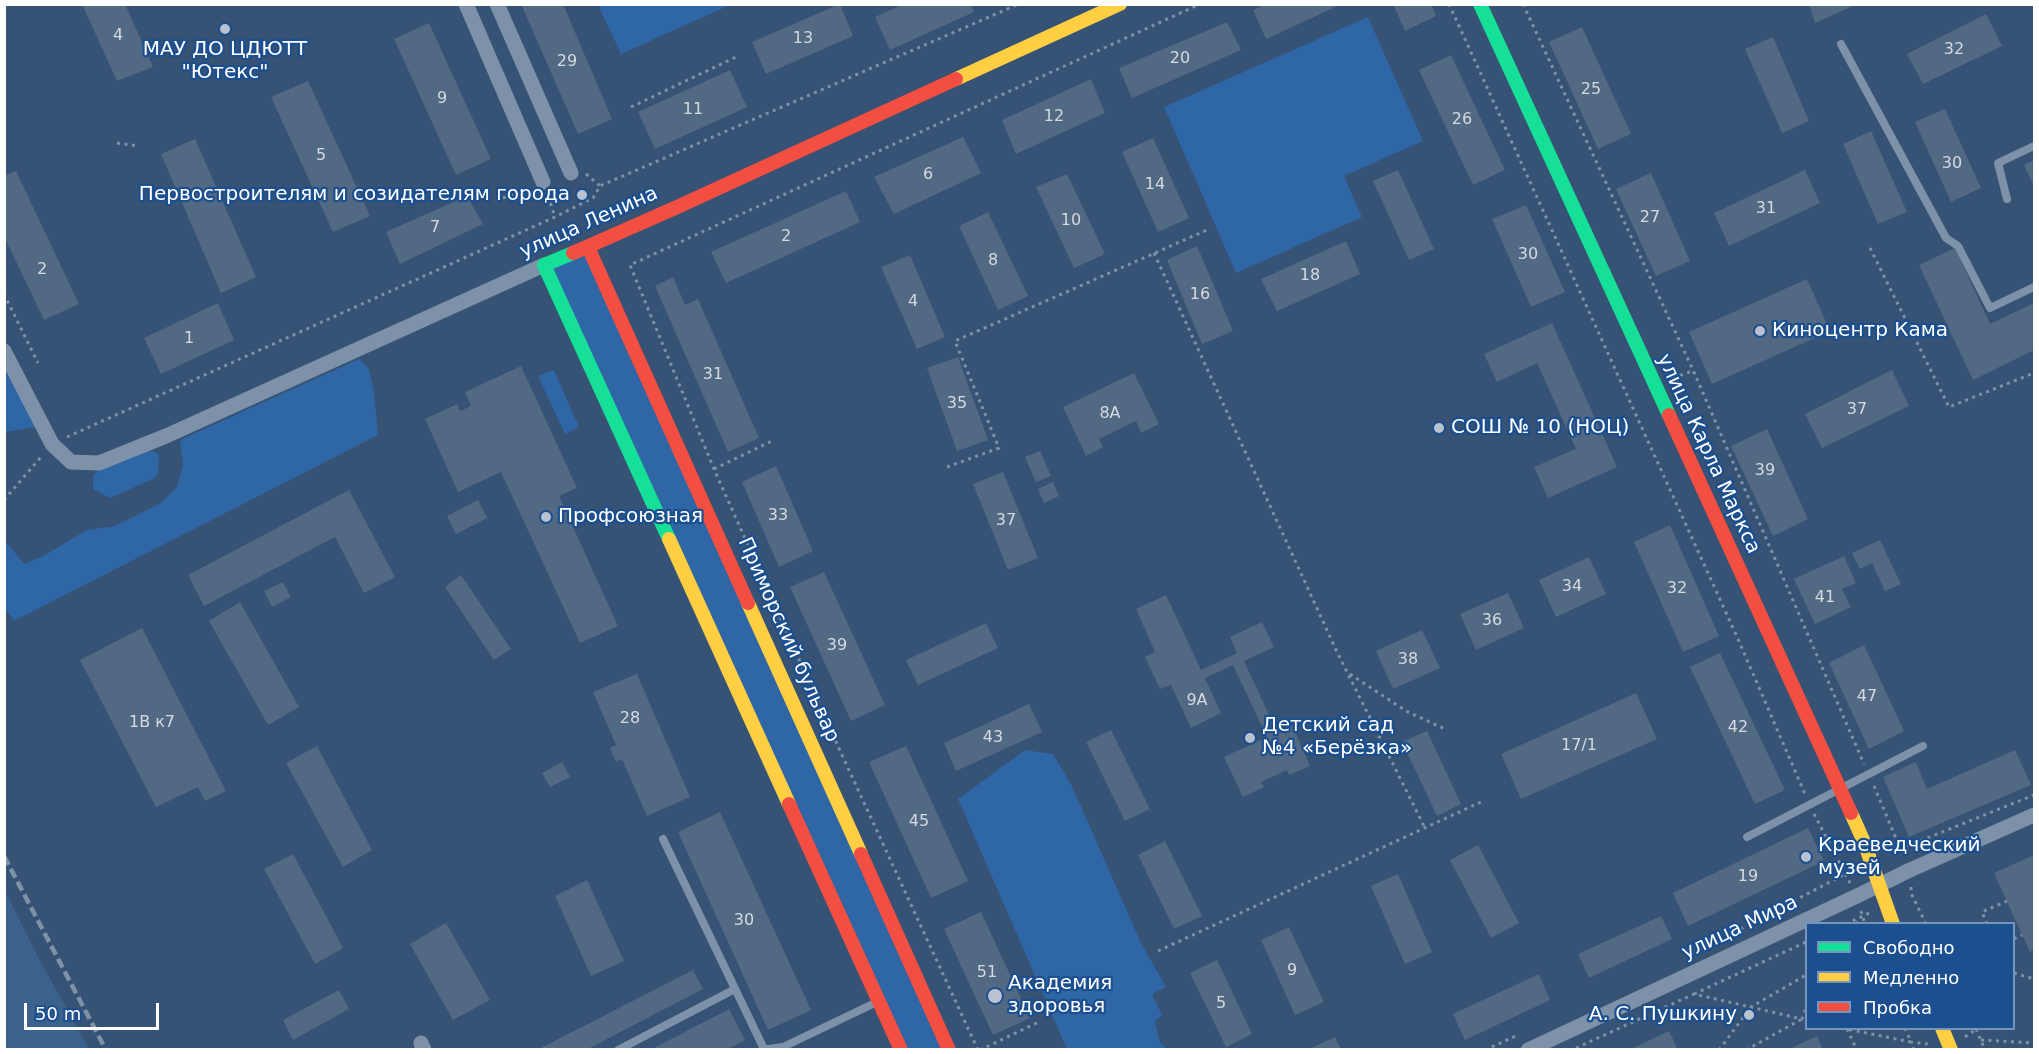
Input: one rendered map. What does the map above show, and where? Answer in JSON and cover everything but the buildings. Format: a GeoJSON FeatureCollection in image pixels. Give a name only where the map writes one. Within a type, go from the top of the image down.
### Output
{"type":"FeatureCollection","features":[{"type":"Feature","properties":{"kind":"street"},"geometry":{"type":"LineString","coordinates":[[466,4],[543,182]]}},
{"type":"Feature","properties":{"kind":"street"},"geometry":{"type":"LineString","coordinates":[[496,4],[571,173]]}},
{"type":"Feature","properties":{"kind":"street","name":"улица Ленина"},"geometry":{"type":"LineString","coordinates":[[52,444],[71,462],[99,463],[166,436],[588,247],[1120,4]]}},
{"type":"Feature","properties":{"kind":"street","name":"улица Карла Маркса"},"geometry":{"type":"LineString","coordinates":[[1480,4],[1864,842],[1892,922]]}},
{"type":"Feature","properties":{"kind":"street","name":"Приморский бульвар"},"geometry":{"type":"LineString","coordinates":[[588,247],[949,1050]]}},
{"type":"Feature","properties":{"kind":"street"},"geometry":{"type":"LineString","coordinates":[[544,265],[901,1050]]}},
{"type":"Feature","properties":{"kind":"street"},"geometry":{"type":"LineString","coordinates":[[4,351],[52,444]]}},
{"type":"Feature","properties":{"kind":"street","name":"улица Мира"},"geometry":{"type":"LineString","coordinates":[[1528,1050],[1910,870],[2034,815]]}},
{"type":"Feature","properties":{"kind":"street"},"geometry":{"type":"LineString","coordinates":[[1942,1030],[1951,1050]]}},
{"type":"Feature","properties":{"kind":"lane"},"geometry":{"type":"LineString","coordinates":[[1841,44],[1946,238],[1958,246],[1990,308],[2034,287]]}},
{"type":"Feature","properties":{"kind":"lane"},"geometry":{"type":"LineString","coordinates":[[2007,199],[1998,163],[2034,146]]}},
{"type":"Feature","properties":{"kind":"lane"},"geometry":{"type":"LineString","coordinates":[[1747,837],[1923,746]]}},
{"type":"Feature","properties":{"kind":"lane"},"geometry":{"type":"LineString","coordinates":[[663,838],[763,1049],[783,1047],[879,1002]]}},
{"type":"Feature","properties":{"kind":"lane"},"geometry":{"type":"LineString","coordinates":[[618,1050],[735,989]]}},
{"type":"Feature","properties":{"kind":"path"},"geometry":{"type":"LineString","coordinates":[[4,500],[52,444],[555,218],[593,198],[600,186],[1019,4]]}},
{"type":"Feature","properties":{"kind":"path"},"geometry":{"type":"LineString","coordinates":[[1041,1021],[979,1050],[908,899],[714,470],[630,265],[1200,4]]}},
{"type":"Feature","properties":{"kind":"path"},"geometry":{"type":"LineString","coordinates":[[1449,4],[1738,639],[1810,805],[1857,896],[1864,922]]}},
{"type":"Feature","properties":{"kind":"path"},"geometry":{"type":"LineString","coordinates":[[1523,4],[1693,370],[1910,870],[1911,893],[1925,922]]}},
{"type":"Feature","properties":{"kind":"path"},"geometry":{"type":"LineString","coordinates":[[631,107],[736,57]]}},
{"type":"Feature","properties":{"kind":"path"},"geometry":{"type":"LineString","coordinates":[[117,143],[139,146]]}},
{"type":"Feature","properties":{"kind":"path"},"geometry":{"type":"LineString","coordinates":[[543,182],[555,218]]}},
{"type":"Feature","properties":{"kind":"path"},"geometry":{"type":"LineString","coordinates":[[946,467],[999,448],[955,341],[1207,230]]}},
{"type":"Feature","properties":{"kind":"path"},"geometry":{"type":"LineString","coordinates":[[1870,248],[1949,406],[2034,373]]}},
{"type":"Feature","properties":{"kind":"path"},"geometry":{"type":"LineString","coordinates":[[1154,253],[1348,672],[1425,828]]}},
{"type":"Feature","properties":{"kind":"path"},"geometry":{"type":"LineString","coordinates":[[4,294],[38,363]]}},
{"type":"Feature","properties":{"kind":"path"},"geometry":{"type":"LineString","coordinates":[[714,470],[774,440]]}},
{"type":"Feature","properties":{"kind":"path"},"geometry":{"type":"LineString","coordinates":[[1348,672],[1406,711],[1447,730]]}},
{"type":"Feature","properties":{"kind":"path"},"geometry":{"type":"LineString","coordinates":[[1711,944],[1845,874],[1864,842],[1900,849],[2034,795]]}},
{"type":"Feature","properties":{"kind":"path"},"geometry":{"type":"LineString","coordinates":[[1158,951],[1481,802]]}},
{"type":"Feature","properties":{"kind":"path"},"geometry":{"type":"LineString","coordinates":[[1986,922],[1982,912],[2007,901]]}},
{"type":"Feature","properties":{"kind":"path"},"geometry":{"type":"LineString","coordinates":[[1850,922],[1863,916]]}},
{"type":"Feature","properties":{"kind":"path"},"geometry":{"type":"LineString","coordinates":[[1858,922],[1863,916]]}},
{"type":"Feature","properties":{"kind":"path"},"geometry":{"type":"LineString","coordinates":[[2015,938],[2022,935]]}},
{"type":"Feature","properties":{"kind":"path"},"geometry":{"type":"LineString","coordinates":[[1572,1050],[1805,942]]}},
{"type":"Feature","properties":{"kind":"path"},"geometry":{"type":"LineString","coordinates":[[2015,974],[2034,979]]}},
{"type":"Feature","properties":{"kind":"path"},"geometry":{"type":"LineString","coordinates":[[1719,1050],[1751,1007],[1805,976]]}},
{"type":"Feature","properties":{"kind":"path"},"geometry":{"type":"LineString","coordinates":[[1694,994],[1804,1020]]}},
{"type":"Feature","properties":{"kind":"path"},"geometry":{"type":"LineString","coordinates":[[1746,1050],[1804,1020]]}},
{"type":"Feature","properties":{"kind":"path"},"geometry":{"type":"LineString","coordinates":[[1847,1030],[1857,1050]]}},
{"type":"Feature","properties":{"kind":"path"},"geometry":{"type":"LineString","coordinates":[[1852,1030],[1911,1042]]}},
{"type":"Feature","properties":{"kind":"path"},"geometry":{"type":"LineString","coordinates":[[1905,1030],[1914,1050]]}},
{"type":"Feature","properties":{"kind":"path"},"geometry":{"type":"LineString","coordinates":[[1977,1030],[1985,1050]]}},
{"type":"Feature","properties":{"kind":"path"},"geometry":{"type":"LineString","coordinates":[[1485,1050],[1526,1032]]}},
{"type":"Feature","properties":{"kind":"path"},"geometry":{"type":"LineString","coordinates":[[1981,1040],[2034,1043]]}},
{"type":"Feature","properties":{"kind":"shaded area"},"geometry":{"type":"Polygon","coordinates":[[[598,5],[730,5],[621,54],[598,5]]]}},
{"type":"Feature","properties":{"kind":"shaded area"},"geometry":{"type":"Polygon","coordinates":[[[1368,17],[1423,141],[1344,176],[1362,217],[1236,273],[1164,107],[1368,17]]]}},
{"type":"Feature","properties":{"kind":"shaded area"},"geometry":{"type":"Polygon","coordinates":[[[588,247],[949,1049],[901,1049],[544,265],[588,247]]]}},
{"type":"Feature","properties":{"kind":"shaded area"},"geometry":{"type":"Polygon","coordinates":[[[359,359],[369,369],[378,435],[14,621],[5,608],[5,541],[24,564],[43,556],[87,530],[115,526],[161,503],[177,487],[183,464],[180,440],[359,359]]]}},
{"type":"Feature","properties":{"kind":"shaded area"},"geometry":{"type":"Polygon","coordinates":[[[4,362],[37,427],[5,432],[4,362]]]}},
{"type":"Feature","properties":{"kind":"shaded area"},"geometry":{"type":"Polygon","coordinates":[[[554,370],[579,427],[565,434],[538,376],[554,370]]]}},
{"type":"Feature","properties":{"kind":"shaded area"},"geometry":{"type":"Polygon","coordinates":[[[143,450],[155,452],[159,456],[158,472],[155,478],[110,498],[93,489],[93,476],[100,469],[143,450]]]}},
{"type":"Feature","properties":{"kind":"shaded area"},"geometry":{"type":"Polygon","coordinates":[[[1025,750],[1053,754],[1072,786],[1141,943],[1166,987],[1152,994],[1162,1015],[1155,1021],[1159,1041],[1167,1049],[1067,1049],[958,799],[1025,750]]]}},
{"type":"Feature","properties":{"kind":"shaded area"},"geometry":{"type":"Polygon","coordinates":[[[5,891],[39,959],[89,1049],[5,1049],[5,891]]]}},
{"type":"Feature","properties":{"kind":"railway"},"geometry":{"type":"LineString","coordinates":[[4,856],[106,1050]]}},
{"type":"Feature","properties":{"kind":"traffic: fast"},"geometry":{"type":"LineString","coordinates":[[1480,4],[1669,415]]}},
{"type":"Feature","properties":{"kind":"traffic: fast"},"geometry":{"type":"LineString","coordinates":[[573,253],[544,265],[669,539]]}},
{"type":"Feature","properties":{"kind":"traffic: slow"},"geometry":{"type":"LineString","coordinates":[[956,79],[1120,4]]}},
{"type":"Feature","properties":{"kind":"traffic: slow"},"geometry":{"type":"LineString","coordinates":[[669,539],[789,804]]}},
{"type":"Feature","properties":{"kind":"traffic: slow"},"geometry":{"type":"LineString","coordinates":[[748,603],[861,854]]}},
{"type":"Feature","properties":{"kind":"traffic: slow"},"geometry":{"type":"LineString","coordinates":[[1851,813],[1864,842],[1892,922]]}},
{"type":"Feature","properties":{"kind":"traffic: slow"},"geometry":{"type":"LineString","coordinates":[[1943,1030],[1951,1050]]}},
{"type":"Feature","properties":{"kind":"traffic: jam"},"geometry":{"type":"LineString","coordinates":[[573,253],[956,79]]}},
{"type":"Feature","properties":{"kind":"traffic: jam"},"geometry":{"type":"LineString","coordinates":[[588,247],[748,603]]}},
{"type":"Feature","properties":{"kind":"traffic: jam"},"geometry":{"type":"LineString","coordinates":[[1669,415],[1851,813]]}},
{"type":"Feature","properties":{"kind":"traffic: jam"},"geometry":{"type":"LineString","coordinates":[[789,804],[901,1050]]}},
{"type":"Feature","properties":{"kind":"traffic: jam"},"geometry":{"type":"LineString","coordinates":[[861,854],[949,1050]]}},
{"type":"Feature","properties":{"kind":"place","name":"МАУ ДО ЦДЮТТ \"Ютекс\""},"geometry":{"type":"Point","coordinates":[225,29]}},
{"type":"Feature","properties":{"kind":"place","name":"Первостроителям и созидателям города"},"geometry":{"type":"Point","coordinates":[582,195]}},
{"type":"Feature","properties":{"kind":"place","name":"Киноцентр Кама"},"geometry":{"type":"Point","coordinates":[1760,331]}},
{"type":"Feature","properties":{"kind":"place","name":"СОШ № 10 (НОЦ)"},"geometry":{"type":"Point","coordinates":[1439,428]}},
{"type":"Feature","properties":{"kind":"place","name":"Профсоюзная"},"geometry":{"type":"Point","coordinates":[546,517]}},
{"type":"Feature","properties":{"kind":"place","name":"Детский сад №4 «Берёзка»"},"geometry":{"type":"Point","coordinates":[1250,738]}},
{"type":"Feature","properties":{"kind":"place","name":"Краеведческий музей"},"geometry":{"type":"Point","coordinates":[1806,857]}},
{"type":"Feature","properties":{"kind":"place","name":"Академия здоровья"},"geometry":{"type":"Point","coordinates":[995,996]}},
{"type":"Feature","properties":{"kind":"place","name":"А. С. Пушкину"},"geometry":{"type":"Point","coordinates":[1749,1015]}}]}
